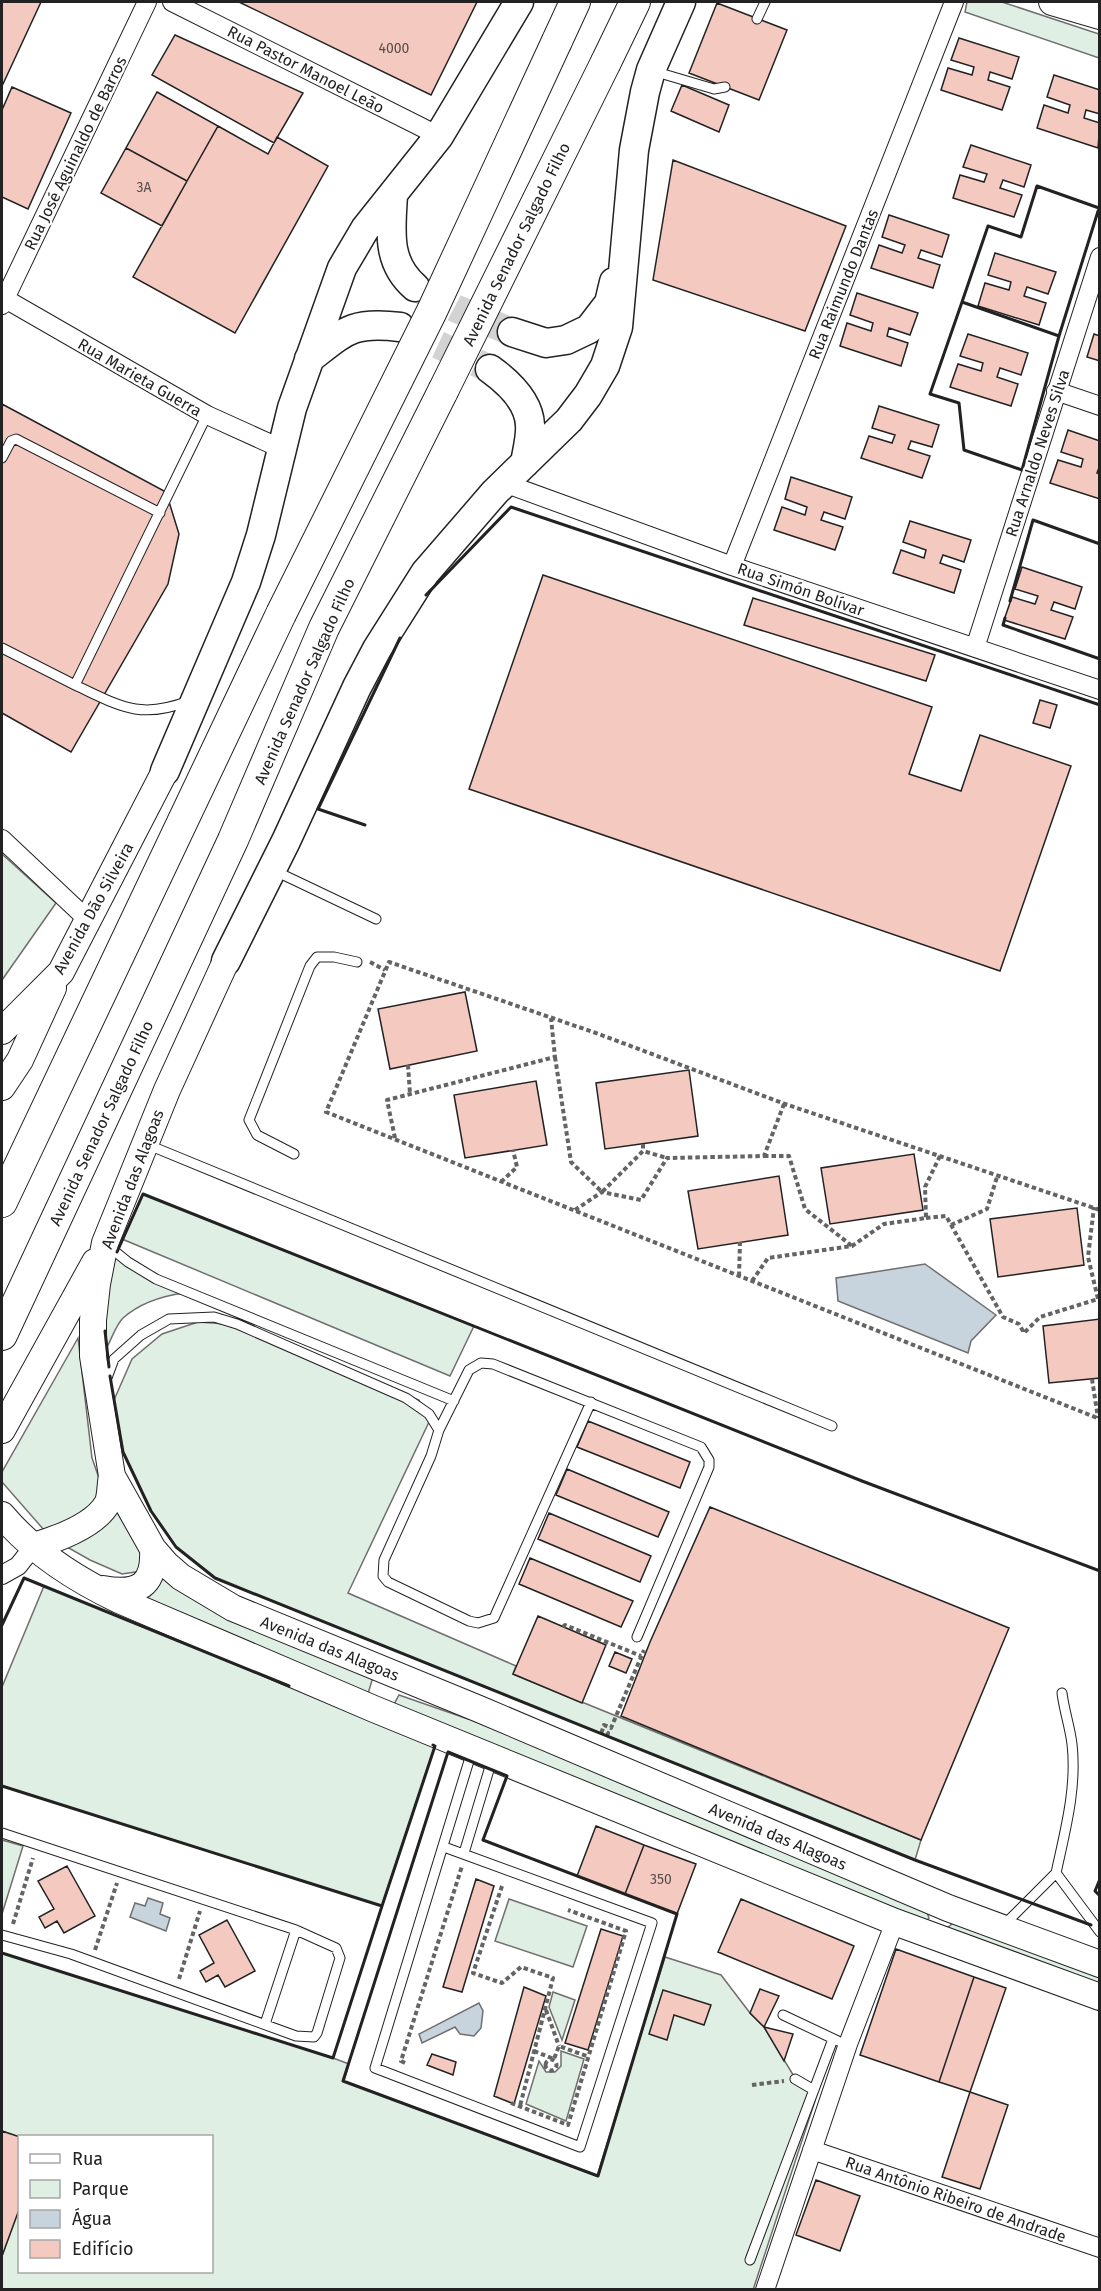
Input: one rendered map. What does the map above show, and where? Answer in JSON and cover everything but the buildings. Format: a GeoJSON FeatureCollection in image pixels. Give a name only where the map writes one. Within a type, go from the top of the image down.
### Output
{"type":"FeatureCollection","features":[{"type":"Feature","properties":{"kind":"highway"},"geometry":{"type":"LineString","coordinates":[[2,1202],[281,614],[432,311],[575,2]]}},
{"type":"Feature","properties":{"kind":"highway","name":"Avenida Senador Salgado Filho"},"geometry":{"type":"LineString","coordinates":[[2,1335],[233,840],[324,628],[634,2]]}},
{"type":"Feature","properties":{"kind":"main road"},"geometry":{"type":"LineString","coordinates":[[165,771],[246,582],[261,535],[292,408],[342,268],[364,229],[440,136],[519,2]]}},
{"type":"Feature","properties":{"kind":"main road"},"geometry":{"type":"LineString","coordinates":[[226,961],[377,649],[425,573],[460,530],[504,483],[569,420],[605,366],[618,327],[634,150],[651,70],[681,2]]}},
{"type":"Feature","properties":{"kind":"main road"},"geometry":{"type":"LineString","coordinates":[[1052,2],[1100,16]]}},
{"type":"Feature","properties":{"kind":"main road"},"geometry":{"type":"LineString","coordinates":[[393,195],[391,234],[396,263],[402,276],[415,287]]}},
{"type":"Feature","properties":{"kind":"main road"},"geometry":{"type":"LineString","coordinates":[[512,332],[546,343],[566,340],[589,329],[609,303],[625,235]]}},
{"type":"Feature","properties":{"kind":"main road"},"geometry":{"type":"LineString","coordinates":[[309,359],[342,334],[357,327],[378,324],[400,327]]}},
{"type":"Feature","properties":{"kind":"main road"},"geometry":{"type":"LineString","coordinates":[[490,369],[509,383],[524,405],[530,424],[525,463]]}},
{"type":"Feature","properties":{"kind":"main road","name":"Avenida Dão Silveira"},"geometry":{"type":"LineString","coordinates":[[2,1031],[61,972],[165,771]]}},
{"type":"Feature","properties":{"kind":"main road","name":"Avenida das Alagoas"},"geometry":{"type":"LineString","coordinates":[[226,961],[167,1090],[105,1243],[97,1284],[93,1320],[93,1356],[112,1476],[153,1549],[181,1577],[233,1608],[479,1709],[948,1908],[1100,1964]]}},
{"type":"Feature","properties":{"kind":"main road"},"geometry":{"type":"LineString","coordinates":[[2,1087],[20,1060],[61,972]]}},
{"type":"Feature","properties":{"kind":"main road"},"geometry":{"type":"LineString","coordinates":[[2,1430],[105,1243]]}},
{"type":"Feature","properties":{"kind":"main road"},"geometry":{"type":"LineString","coordinates":[[34,1546],[62,1538],[87,1522],[107,1503],[112,1476]]}},
{"type":"Feature","properties":{"kind":"main road"},"geometry":{"type":"LineString","coordinates":[[2,1515],[12,1527],[51,1561],[91,1587],[374,1709],[895,1922],[1100,1997]]}},
{"type":"Feature","properties":{"kind":"main road"},"geometry":{"type":"LineString","coordinates":[[91,1587],[113,1591],[140,1588],[151,1575],[154,1565],[153,1549]]}},
{"type":"Feature","properties":{"kind":"main road"},"geometry":{"type":"LineString","coordinates":[[374,1709],[381,1696],[394,1690],[404,1690],[479,1709]]}},
{"type":"Feature","properties":{"kind":"main road"},"geometry":{"type":"LineString","coordinates":[[935,1938],[948,1908]]}},
{"type":"Feature","properties":{"kind":"street","name":"Rua José Aguinaldo de Barros"},"geometry":{"type":"LineString","coordinates":[[3,300],[147,2]]}},
{"type":"Feature","properties":{"kind":"street","name":"Rua Pastor Manoel Leão"},"geometry":{"type":"LineString","coordinates":[[172,2],[440,136]]}},
{"type":"Feature","properties":{"kind":"street","name":"Rua Raimundo Dantas"},"geometry":{"type":"LineString","coordinates":[[732,566],[954,2]]}},
{"type":"Feature","properties":{"kind":"street","name":"Rua Arnaldo Neves Silva"},"geometry":{"type":"LineString","coordinates":[[975,648],[1056,391],[1096,284],[1100,257]]}},
{"type":"Feature","properties":{"kind":"street","name":"Rua Marieta Guerra"},"geometry":{"type":"LineString","coordinates":[[3,300],[207,415],[282,449]]}},
{"type":"Feature","properties":{"kind":"street"},"geometry":{"type":"LineString","coordinates":[[1056,391],[1100,406]]}},
{"type":"Feature","properties":{"kind":"street","name":"Rua Simón Bolívar"},"geometry":{"type":"LineString","coordinates":[[504,483],[732,566],[1100,690]]}},
{"type":"Feature","properties":{"kind":"street"},"geometry":{"type":"LineString","coordinates":[[2,839],[88,920]]}},
{"type":"Feature","properties":{"kind":"street"},"geometry":{"type":"LineString","coordinates":[[2,1575],[18,1566],[34,1546]]}},
{"type":"Feature","properties":{"kind":"street"},"geometry":{"type":"LineString","coordinates":[[765,2289],[812,2150],[841,2042],[895,1922]]}},
{"type":"Feature","properties":{"kind":"street","name":"Rua Antônio Ribeiro de Andrade"},"geometry":{"type":"LineString","coordinates":[[812,2150],[1100,2248]]}},
{"type":"Feature","properties":{"kind":"lane"},"geometry":{"type":"LineString","coordinates":[[757,19],[763,2]]}},
{"type":"Feature","properties":{"kind":"lane"},"geometry":{"type":"LineString","coordinates":[[651,70],[714,89],[725,87]]}},
{"type":"Feature","properties":{"kind":"lane"},"geometry":{"type":"LineString","coordinates":[[75,686],[207,415]]}},
{"type":"Feature","properties":{"kind":"lane"},"geometry":{"type":"LineString","coordinates":[[2,458],[11,441],[16,439],[160,513]]}},
{"type":"Feature","properties":{"kind":"lane"},"geometry":{"type":"LineString","coordinates":[[2,648],[75,686],[108,701],[136,710],[167,709],[197,698]]}},
{"type":"Feature","properties":{"kind":"lane"},"geometry":{"type":"LineString","coordinates":[[271,869],[376,919]]}},
{"type":"Feature","properties":{"kind":"lane"},"geometry":{"type":"LineString","coordinates":[[294,1154],[257,1135],[249,1120],[310,966],[317,957],[334,957],[357,963]]}},
{"type":"Feature","properties":{"kind":"lane"},"geometry":{"type":"LineString","coordinates":[[147,1144],[832,1426]]}},
{"type":"Feature","properties":{"kind":"lane"},"geometry":{"type":"LineString","coordinates":[[105,1243],[128,1262],[156,1279],[454,1401]]}},
{"type":"Feature","properties":{"kind":"lane"},"geometry":{"type":"LineString","coordinates":[[99,1402],[114,1359],[141,1335],[169,1319],[214,1317],[237,1324],[406,1398],[429,1414],[439,1430]]}},
{"type":"Feature","properties":{"kind":"lane"},"geometry":{"type":"LineString","coordinates":[[591,1402],[495,1618],[478,1623],[469,1621],[388,1582],[383,1576],[384,1560],[431,1456],[439,1430],[469,1370],[481,1363],[493,1364],[591,1402],[701,1447],[709,1460],[709,1467],[637,1637]]}},
{"type":"Feature","properties":{"kind":"lane"},"geometry":{"type":"LineString","coordinates":[[1001,1928],[1056,1873],[1071,1803],[1072,1782],[1072,1743],[1062,1693]]}},
{"type":"Feature","properties":{"kind":"lane"},"geometry":{"type":"LineString","coordinates":[[444,1846],[652,1923],[580,2147],[375,2068],[444,1846],[483,1753]]}},
{"type":"Feature","properties":{"kind":"lane"},"geometry":{"type":"LineString","coordinates":[[464,1853],[483,1753]]}},
{"type":"Feature","properties":{"kind":"lane"},"geometry":{"type":"LineString","coordinates":[[2,1833],[296,1930],[332,1945],[340,1958],[317,2032],[314,2037],[296,2037],[71,1954],[2,1935]]}},
{"type":"Feature","properties":{"kind":"lane"},"geometry":{"type":"LineString","coordinates":[[1056,1873],[1100,1932]]}},
{"type":"Feature","properties":{"kind":"lane"},"geometry":{"type":"LineString","coordinates":[[265,2024],[296,1930]]}},
{"type":"Feature","properties":{"kind":"lane"},"geometry":{"type":"LineString","coordinates":[[750,2260],[814,2090],[841,2042],[783,2015]]}},
{"type":"Feature","properties":{"kind":"lane"},"geometry":{"type":"LineString","coordinates":[[795,2079],[814,2090]]}},
{"type":"Feature","properties":{"kind":"path"},"geometry":{"type":"LineString","coordinates":[[1099,1419],[326,1112],[389,963],[551,1018],[784,1104],[1100,1210]]}},
{"type":"Feature","properties":{"kind":"path"},"geometry":{"type":"LineString","coordinates":[[551,1018],[571,1162],[602,1191],[641,1200],[667,1158]]}},
{"type":"Feature","properties":{"kind":"path"},"geometry":{"type":"LineString","coordinates":[[395,1139],[387,1100],[555,1057]]}},
{"type":"Feature","properties":{"kind":"path"},"geometry":{"type":"LineString","coordinates":[[408,1065],[410,1094]]}},
{"type":"Feature","properties":{"kind":"path"},"geometry":{"type":"LineString","coordinates":[[764,1156],[784,1104]]}},
{"type":"Feature","properties":{"kind":"path"},"geometry":{"type":"LineString","coordinates":[[574,1210],[602,1191],[643,1151],[643,1144]]}},
{"type":"Feature","properties":{"kind":"path"},"geometry":{"type":"LineString","coordinates":[[501,1182],[517,1167],[513,1150]]}},
{"type":"Feature","properties":{"kind":"path"},"geometry":{"type":"LineString","coordinates":[[643,1151],[667,1158],[789,1156],[805,1209],[852,1246]]}},
{"type":"Feature","properties":{"kind":"path"},"geometry":{"type":"LineString","coordinates":[[926,1218],[925,1187],[940,1156]]}},
{"type":"Feature","properties":{"kind":"path"},"geometry":{"type":"LineString","coordinates":[[951,1225],[987,1209],[997,1177]]}},
{"type":"Feature","properties":{"kind":"path"},"geometry":{"type":"LineString","coordinates":[[752,1281],[768,1258],[852,1246],[884,1224],[946,1216],[1003,1317],[1019,1324],[1024,1333],[1040,1317],[1099,1299],[1088,1257],[1094,1207]]}},
{"type":"Feature","properties":{"kind":"path"},"geometry":{"type":"LineString","coordinates":[[740,1242],[740,1276]]}},
{"type":"Feature","properties":{"kind":"path"},"geometry":{"type":"LineString","coordinates":[[1092,1378],[1099,1419]]}},
{"type":"Feature","properties":{"kind":"path"},"geometry":{"type":"LineString","coordinates":[[563,1627],[565,1625],[641,1656]]}},
{"type":"Feature","properties":{"kind":"path"},"geometry":{"type":"LineString","coordinates":[[607,1736],[608,1733],[602,1731],[604,1725],[611,1728],[645,1646]]}},
{"type":"Feature","properties":{"kind":"path"},"geometry":{"type":"LineString","coordinates":[[622,1654],[624,1649]]}},
{"type":"Feature","properties":{"kind":"path"},"geometry":{"type":"LineString","coordinates":[[23,1928],[13,1924],[36,1848]]}},
{"type":"Feature","properties":{"kind":"path"},"geometry":{"type":"LineString","coordinates":[[412,2065],[401,2061],[411,2028],[461,1870],[471,1874]]}},
{"type":"Feature","properties":{"kind":"path"},"geometry":{"type":"LineString","coordinates":[[94,1951],[119,1876]]}},
{"type":"Feature","properties":{"kind":"path"},"geometry":{"type":"LineString","coordinates":[[492,1882],[512,1889]]}},
{"type":"Feature","properties":{"kind":"path"},"geometry":{"type":"LineString","coordinates":[[502,1886],[473,1973],[502,1983],[521,1967],[553,1978],[520,2106]]}},
{"type":"Feature","properties":{"kind":"path"},"geometry":{"type":"LineString","coordinates":[[179,1979],[202,1904]]}},
{"type":"Feature","properties":{"kind":"path"},"geometry":{"type":"LineString","coordinates":[[510,2102],[568,2125],[626,1931],[564,1908]]}},
{"type":"Feature","properties":{"kind":"path"},"geometry":{"type":"LineString","coordinates":[[84,1948],[105,1955]]}},
{"type":"Feature","properties":{"kind":"path"},"geometry":{"type":"LineString","coordinates":[[168,1976],[189,1982]]}},
{"type":"Feature","properties":{"kind":"path"},"geometry":{"type":"LineString","coordinates":[[534,2051],[554,2059],[559,2046],[546,2008]]}},
{"type":"Feature","properties":{"kind":"path"},"geometry":{"type":"LineString","coordinates":[[559,2046],[589,2057]]}},
{"type":"Feature","properties":{"kind":"path"},"geometry":{"type":"LineString","coordinates":[[752,2085],[795,2079]]}},
{"type":"Feature","properties":{"kind":"green space"},"geometry":{"type":"Polygon","coordinates":[[[967,2],[1002,2],[1099,34],[1099,58],[965,12],[967,2]]]}},
{"type":"Feature","properties":{"kind":"green space"},"geometry":{"type":"Polygon","coordinates":[[[2,854],[56,903],[2,980],[2,854]]]}},
{"type":"Feature","properties":{"kind":"green space"},"geometry":{"type":"Polygon","coordinates":[[[143,1194],[474,1326],[450,1376],[122,1239],[143,1194]]]}},
{"type":"Feature","properties":{"kind":"green space"},"geometry":{"type":"Polygon","coordinates":[[[116,1253],[184,1293],[152,1301],[137,1308],[118,1324],[107,1347],[103,1308],[116,1253]]]}},
{"type":"Feature","properties":{"kind":"green space"},"geometry":{"type":"Polygon","coordinates":[[[198,1322],[226,1324],[419,1400],[429,1422],[348,1593],[516,1666],[513,1674],[921,1840],[915,1860],[215,1578],[176,1547],[151,1511],[123,1452],[114,1400],[132,1359],[162,1334],[198,1322]]]}},
{"type":"Feature","properties":{"kind":"green space"},"geometry":{"type":"Polygon","coordinates":[[[78,1338],[92,1458],[101,1484],[145,1560],[142,1571],[122,1574],[90,1560],[51,1538],[2,1482],[2,1472],[78,1338]]]}},
{"type":"Feature","properties":{"kind":"green space"},"geometry":{"type":"Polygon","coordinates":[[[165,1577],[373,1677],[367,1697],[143,1596],[165,1577]]]}},
{"type":"Feature","properties":{"kind":"green space"},"geometry":{"type":"Polygon","coordinates":[[[44,1586],[435,1746],[382,1906],[2,1786],[2,1687],[44,1586]]]}},
{"type":"Feature","properties":{"kind":"green space"},"geometry":{"type":"Polygon","coordinates":[[[399,1695],[468,1719],[484,1719],[925,1907],[929,1918],[922,1928],[392,1708],[399,1695]]]}},
{"type":"Feature","properties":{"kind":"green space"},"geometry":{"type":"Polygon","coordinates":[[[2,1840],[23,1846],[2,1914],[2,1840]]]}},
{"type":"Feature","properties":{"kind":"green space"},"geometry":{"type":"Polygon","coordinates":[[[509,1899],[587,1926],[573,1967],[495,1941],[509,1899]]]}},
{"type":"Feature","properties":{"kind":"green space"},"geometry":{"type":"Polygon","coordinates":[[[960,1918],[1099,1970],[1099,1988],[949,1936],[948,1927],[960,1918]]]}},
{"type":"Feature","properties":{"kind":"green space"},"geometry":{"type":"Polygon","coordinates":[[[2,1953],[333,2058],[349,2064],[344,2081],[597,2176],[665,1957],[721,1975],[750,2013],[764,2027],[795,2078],[815,2101],[753,2290],[2,2289],[2,2256],[18,2210],[18,2273],[213,2273],[213,2135],[18,2137],[2,2131],[2,1953]]]}},
{"type":"Feature","properties":{"kind":"green space"},"geometry":{"type":"Polygon","coordinates":[[[553,1992],[575,2000],[562,2040],[549,2007],[553,1992]]]}},
{"type":"Feature","properties":{"kind":"green space"},"geometry":{"type":"Polygon","coordinates":[[[561,2051],[584,2059],[566,2121],[526,2104],[539,2061],[546,2072],[555,2072],[561,2066],[561,2051]]]}},
{"type":"Feature","properties":{"kind":"water"},"geometry":{"type":"Polygon","coordinates":[[[925,1264],[996,1315],[971,1341],[968,1353],[838,1301],[836,1278],[925,1264]]]}},
{"type":"Feature","properties":{"kind":"water"},"geometry":{"type":"Polygon","coordinates":[[[148,1898],[163,1903],[160,1914],[170,1918],[166,1931],[130,1917],[135,1903],[145,1906],[148,1898]]]}},
{"type":"Feature","properties":{"kind":"water"},"geometry":{"type":"Polygon","coordinates":[[[479,2003],[483,2011],[481,2028],[474,2036],[460,2034],[455,2027],[422,2043],[419,2034],[479,2003]]]}},
{"type":"Feature","properties":{"kind":"tunnel"},"geometry":{"type":"LineString","coordinates":[[417,288],[457,309],[512,332]]}},
{"type":"Feature","properties":{"kind":"tunnel"},"geometry":{"type":"LineString","coordinates":[[400,327],[490,369]]}},
{"type":"Feature","properties":{"kind":"wall"},"geometry":{"type":"LineString","coordinates":[[1037,186],[1099,208],[1059,336],[962,302],[988,226],[1021,237],[1037,186]]}},
{"type":"Feature","properties":{"kind":"wall"},"geometry":{"type":"LineString","coordinates":[[962,302],[930,394],[959,403],[964,450],[1022,470],[1059,336]]}},
{"type":"Feature","properties":{"kind":"wall"},"geometry":{"type":"LineString","coordinates":[[426,595],[511,507],[1100,705]]}},
{"type":"Feature","properties":{"kind":"wall"},"geometry":{"type":"LineString","coordinates":[[1010,601],[1033,520],[1100,544]]}},
{"type":"Feature","properties":{"kind":"wall"},"geometry":{"type":"LineString","coordinates":[[1005,618],[1003,625],[1100,659]]}},
{"type":"Feature","properties":{"kind":"wall"},"geometry":{"type":"LineString","coordinates":[[365,825],[318,809],[400,638]]}},
{"type":"Feature","properties":{"kind":"wall"},"geometry":{"type":"LineString","coordinates":[[117,1252],[143,1194],[862,1481],[1100,1571]]}},
{"type":"Feature","properties":{"kind":"wall"},"geometry":{"type":"LineString","coordinates":[[105,1331],[109,1367]]}},
{"type":"Feature","properties":{"kind":"wall"},"geometry":{"type":"LineString","coordinates":[[110,1376],[123,1452],[151,1511],[176,1547],[215,1578],[915,1860],[1091,1925]]}},
{"type":"Feature","properties":{"kind":"wall"},"geometry":{"type":"LineString","coordinates":[[2,1625],[24,1578],[289,1686]]}},
{"type":"Feature","properties":{"kind":"wall"},"geometry":{"type":"LineString","coordinates":[[2,1786],[382,1906],[435,1746],[433,1745]]}},
{"type":"Feature","properties":{"kind":"wall"},"geometry":{"type":"LineString","coordinates":[[448,1752],[507,1776],[483,1840],[677,1914],[598,2176],[343,2081],[448,1752]]}},
{"type":"Feature","properties":{"kind":"wall"},"geometry":{"type":"LineString","coordinates":[[1100,1879],[1095,1891],[1100,1896]]}},
{"type":"Feature","properties":{"kind":"wall"},"geometry":{"type":"LineString","coordinates":[[2,1953],[333,2058],[382,1906]]}}]}
